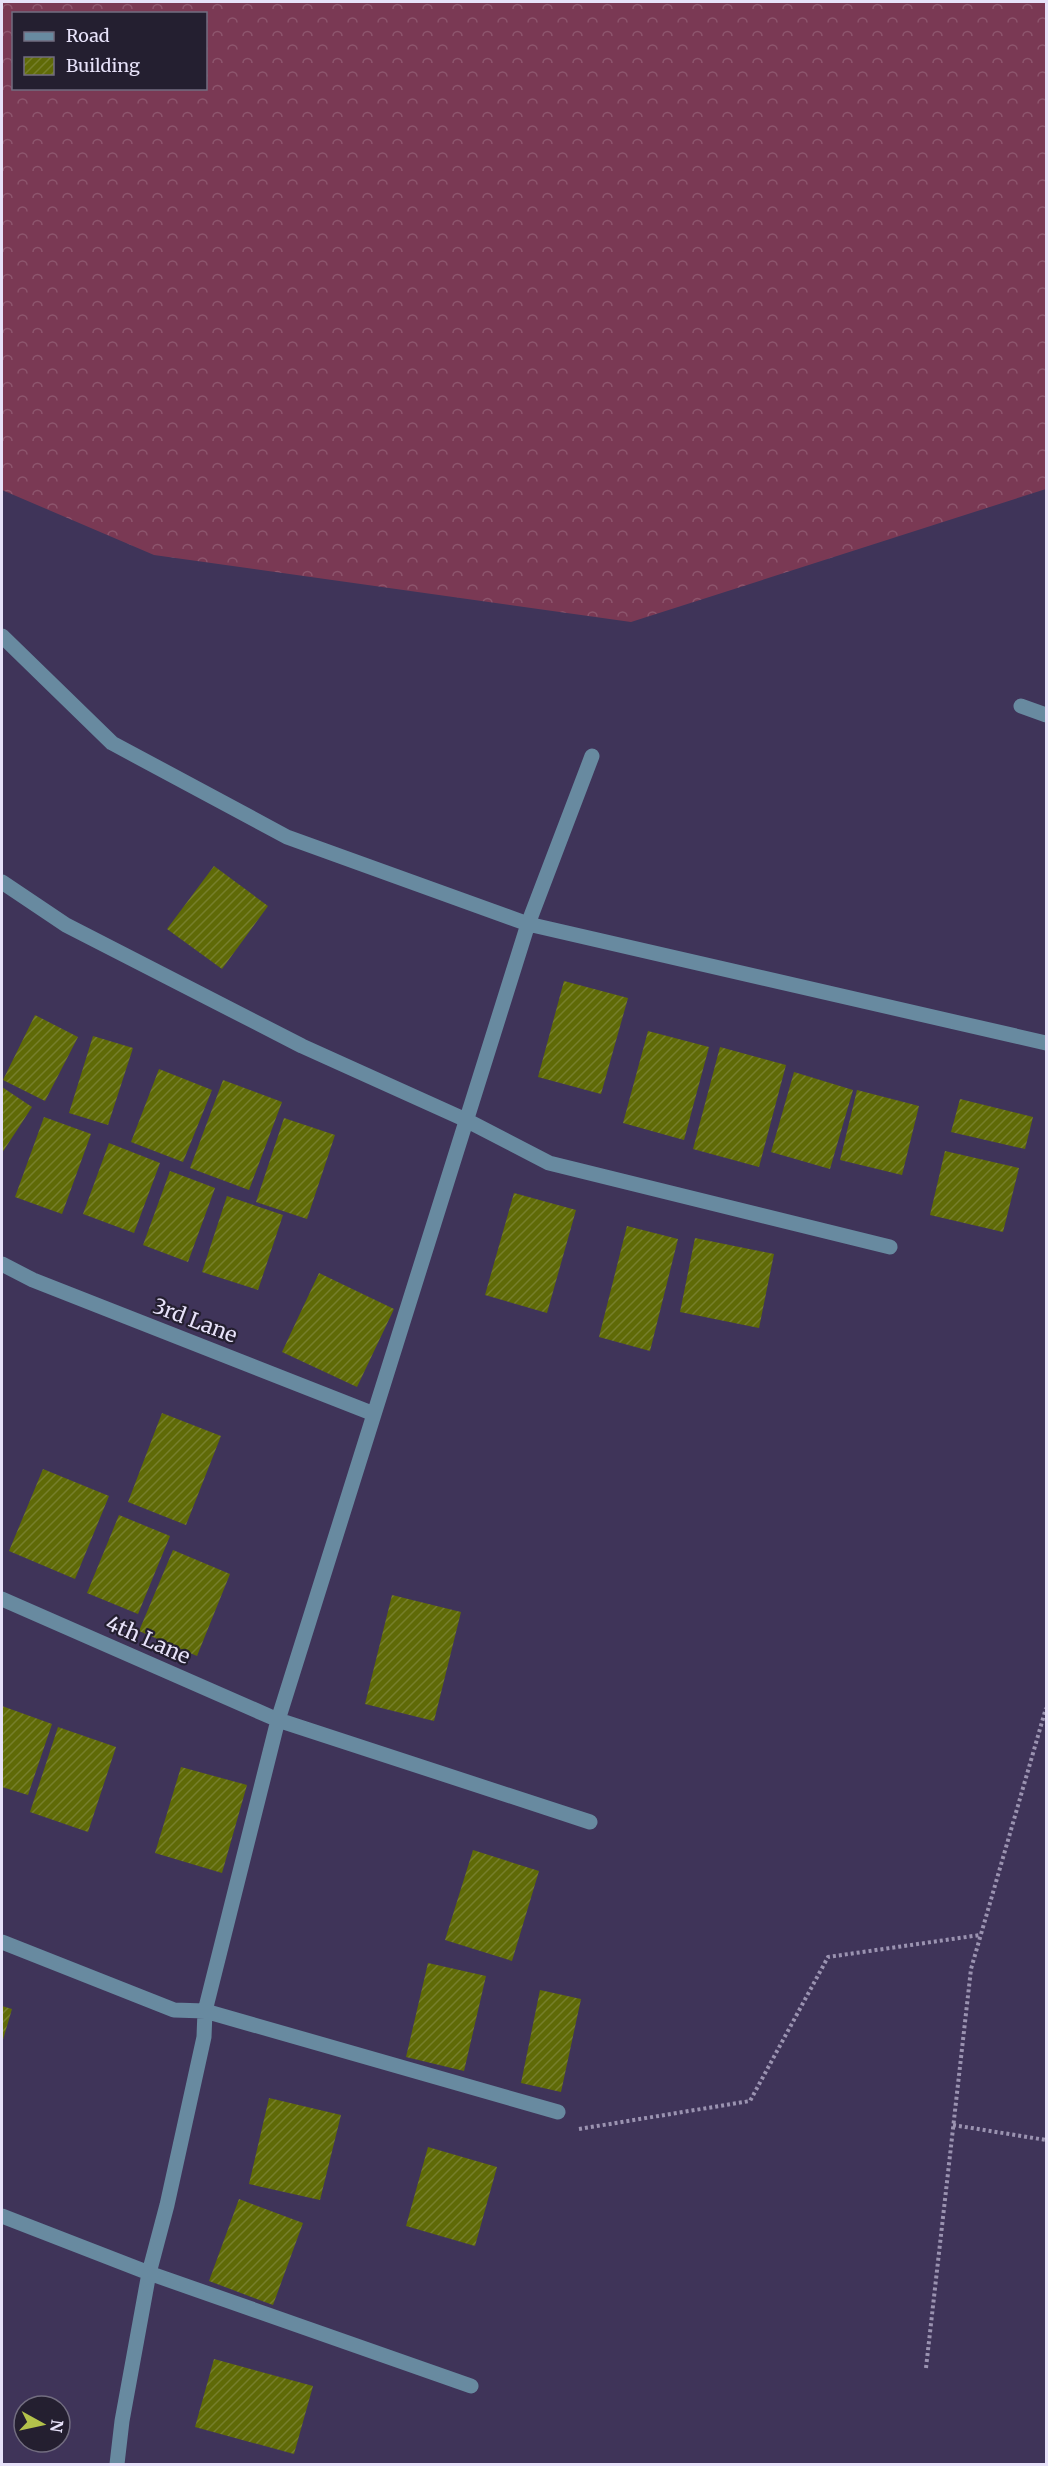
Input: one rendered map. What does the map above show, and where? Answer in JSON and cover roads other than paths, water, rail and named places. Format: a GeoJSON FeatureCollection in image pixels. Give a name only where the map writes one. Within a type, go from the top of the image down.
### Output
{"type":"FeatureCollection","features":[{"type":"Feature","properties":{"kind":"street"},"geometry":{"type":"LineString","coordinates":[[2,636],[112,743],[288,837],[528,924],[1047,1043]]}},
{"type":"Feature","properties":{"kind":"street"},"geometry":{"type":"LineString","coordinates":[[1020,706],[1047,715]]}},
{"type":"Feature","properties":{"kind":"street"},"geometry":{"type":"LineString","coordinates":[[117,2464],[122,2421],[149,2273],[167,2205],[204,2037],[206,2011],[278,1720],[528,924],[592,756]]}},
{"type":"Feature","properties":{"kind":"street"},"geometry":{"type":"LineString","coordinates":[[2,882],[66,925],[302,1046],[466,1120],[549,1163],[890,1247]]}},
{"type":"Feature","properties":{"kind":"street","name":"3rd Lane"},"geometry":{"type":"LineString","coordinates":[[2,1264],[33,1280],[374,1414]]}},
{"type":"Feature","properties":{"kind":"street","name":"4th Lane"},"geometry":{"type":"LineString","coordinates":[[2,1599],[278,1720],[590,1822]]}},
{"type":"Feature","properties":{"kind":"street"},"geometry":{"type":"LineString","coordinates":[[2,1942],[174,2010],[206,2011],[558,2112]]}},
{"type":"Feature","properties":{"kind":"street"},"geometry":{"type":"LineString","coordinates":[[2,2216],[149,2273],[471,2386]]}}]}
